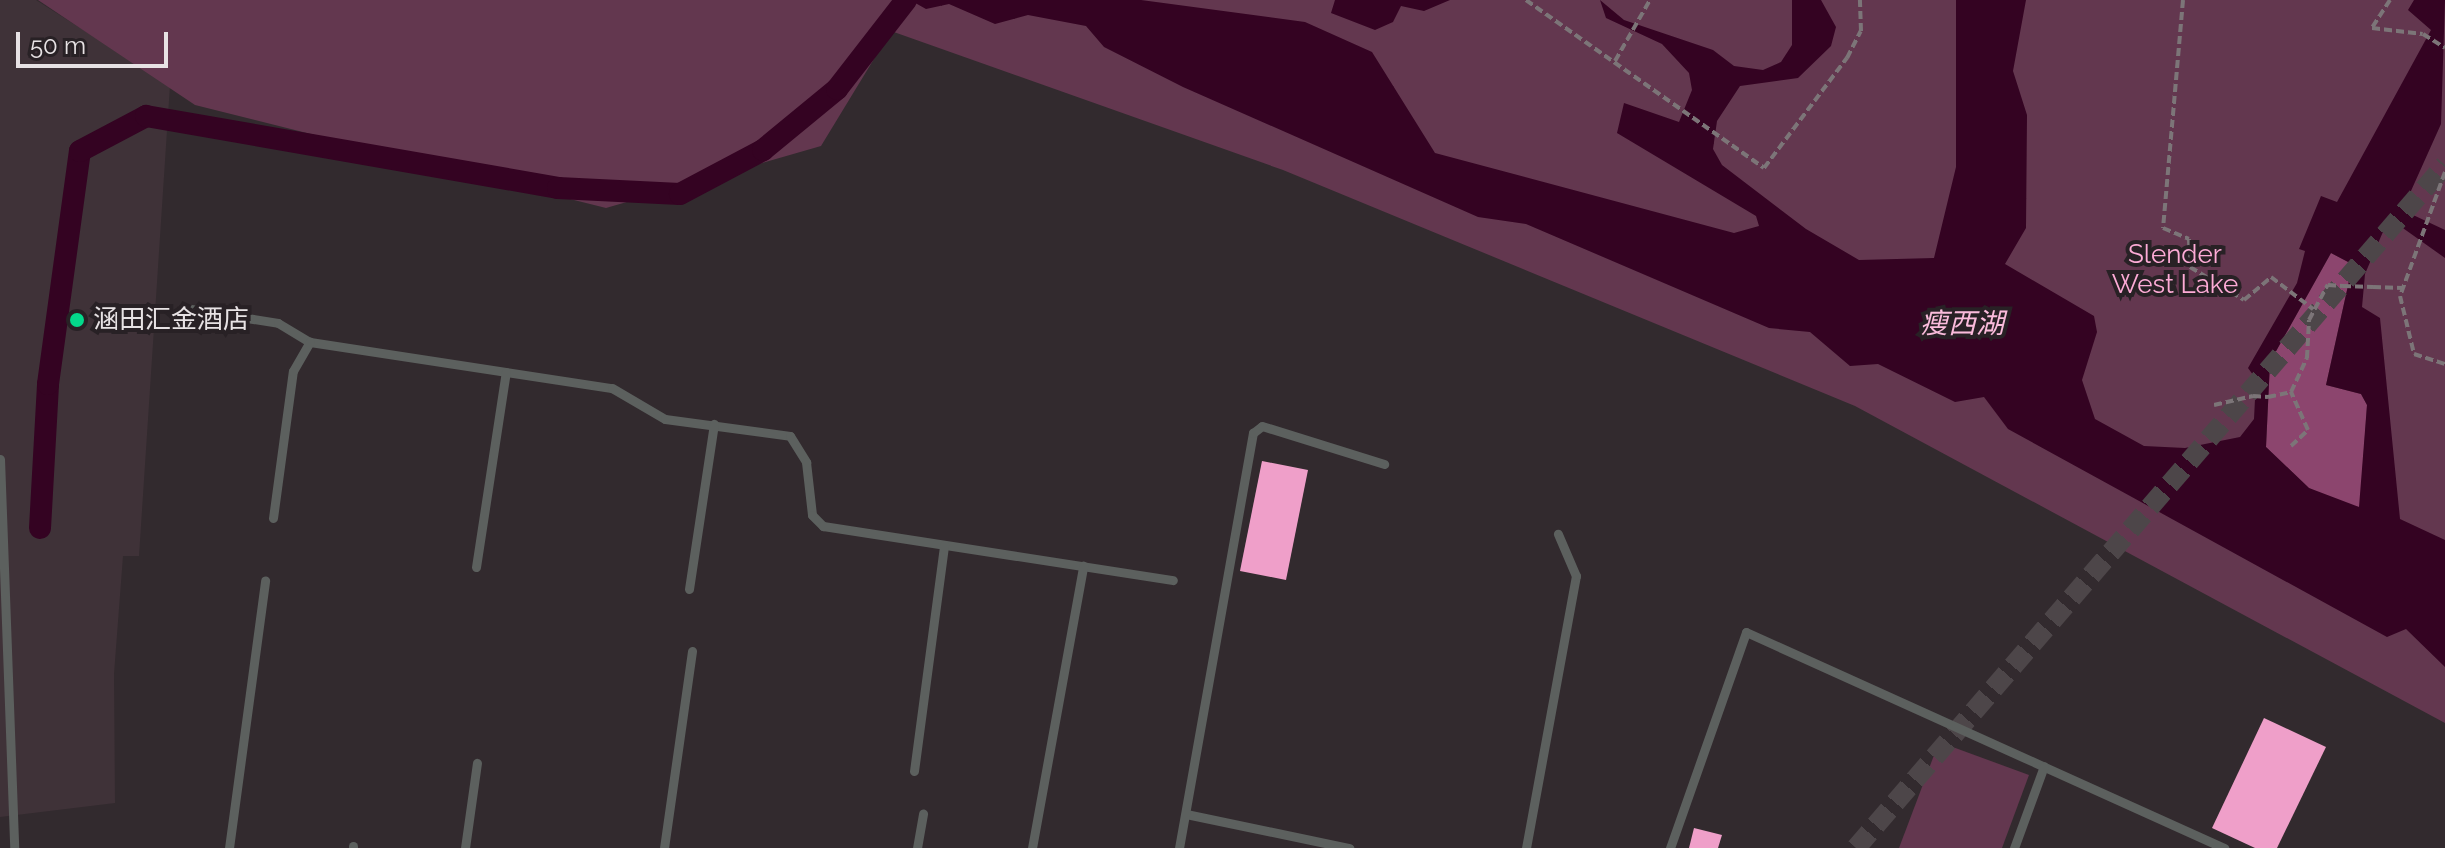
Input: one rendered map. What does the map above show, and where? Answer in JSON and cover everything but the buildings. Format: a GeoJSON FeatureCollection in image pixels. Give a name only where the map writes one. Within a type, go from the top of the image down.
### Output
{"type":"FeatureCollection","features":[{"type":"Feature","properties":{"kind":"lane"},"geometry":{"type":"LineString","coordinates":[[191,309],[278,323],[310,342],[612,388],[665,419],[790,436],[806,462],[812,515],[823,526],[1173,580]]}},
{"type":"Feature","properties":{"kind":"lane"},"geometry":{"type":"LineString","coordinates":[[273,518],[293,371],[310,342]]}},
{"type":"Feature","properties":{"kind":"lane"},"geometry":{"type":"LineString","coordinates":[[476,567],[506,372]]}},
{"type":"Feature","properties":{"kind":"lane"},"geometry":{"type":"LineString","coordinates":[[689,589],[714,424]]}},
{"type":"Feature","properties":{"kind":"lane"},"geometry":{"type":"LineString","coordinates":[[1179,848],[1253,433],[1262,426],[1384,464]]}},
{"type":"Feature","properties":{"kind":"lane"},"geometry":{"type":"LineString","coordinates":[[0,459],[14,848]]}},
{"type":"Feature","properties":{"kind":"lane"},"geometry":{"type":"LineString","coordinates":[[1526,848],[1576,576],[1558,534]]}},
{"type":"Feature","properties":{"kind":"lane"},"geometry":{"type":"LineString","coordinates":[[914,771],[944,545]]}},
{"type":"Feature","properties":{"kind":"lane"},"geometry":{"type":"LineString","coordinates":[[1032,848],[1083,566]]}},
{"type":"Feature","properties":{"kind":"lane"},"geometry":{"type":"LineString","coordinates":[[229,848],[265,580]]}},
{"type":"Feature","properties":{"kind":"lane"},"geometry":{"type":"LineString","coordinates":[[1670,848],[1746,632],[2224,848]]}},
{"type":"Feature","properties":{"kind":"lane"},"geometry":{"type":"LineString","coordinates":[[664,848],[692,651]]}},
{"type":"Feature","properties":{"kind":"lane"},"geometry":{"type":"LineString","coordinates":[[465,848],[477,763]]}},
{"type":"Feature","properties":{"kind":"lane"},"geometry":{"type":"LineString","coordinates":[[2014,848],[2044,766]]}},
{"type":"Feature","properties":{"kind":"lane"},"geometry":{"type":"LineString","coordinates":[[917,848],[923,814]]}},
{"type":"Feature","properties":{"kind":"lane"},"geometry":{"type":"LineString","coordinates":[[1186,814],[1349,848]]}},
{"type":"Feature","properties":{"kind":"path"},"geometry":{"type":"LineString","coordinates":[[1526,0],[1764,168],[1847,58],[1861,31],[1860,0]]}},
{"type":"Feature","properties":{"kind":"path"},"geometry":{"type":"LineString","coordinates":[[1615,61],[1650,0]]}},
{"type":"Feature","properties":{"kind":"path"},"geometry":{"type":"LineString","coordinates":[[2183,0],[2163,228],[2189,239],[2190,267],[2244,300],[2271,277],[2289,297],[2313,309]]}},
{"type":"Feature","properties":{"kind":"path"},"geometry":{"type":"LineString","coordinates":[[2390,0],[2372,28],[2423,34],[2445,48]]}},
{"type":"Feature","properties":{"kind":"path"},"geometry":{"type":"LineString","coordinates":[[2445,172],[2403,288],[2414,354],[2445,364]]}},
{"type":"Feature","properties":{"kind":"path"},"geometry":{"type":"LineString","coordinates":[[2291,446],[2308,430],[2291,392],[2307,358],[2313,309],[2328,285],[2403,288]]}},
{"type":"Feature","properties":{"kind":"path"},"geometry":{"type":"LineString","coordinates":[[2214,405],[2291,392]]}},
{"type":"Feature","properties":{"kind":"shaded area","name":"涵田汇金酒店"},"geometry":{"type":"Polygon","coordinates":[[[0,0],[36,0],[170,85],[139,556],[123,556],[114,674],[115,803],[0,817],[0,0]]]}},
{"type":"Feature","properties":{"kind":"shaded area"},"geometry":{"type":"Polygon","coordinates":[[[2331,253],[2350,263],[2351,272],[2326,385],[2361,394],[2367,405],[2360,507],[2337,504],[2309,488],[2266,447],[2270,362],[2331,253]]]}},
{"type":"Feature","properties":{"kind":"green space","name":"Slender West Lake"},"geometry":{"type":"Polygon","coordinates":[[[38,0],[2445,0],[2445,723],[1855,406],[1283,170],[891,31],[821,146],[606,208],[195,105],[38,0]]]}},
{"type":"Feature","properties":{"kind":"green space"},"geometry":{"type":"Polygon","coordinates":[[[1939,742],[2029,775],[2002,848],[1899,848],[1939,742]]]}},
{"type":"Feature","properties":{"kind":"water","name":"瘦西湖"},"geometry":{"type":"Polygon","coordinates":[[[910,0],[1141,0],[1305,22],[1372,52],[1435,153],[1734,233],[1759,226],[1756,216],[1617,133],[1624,103],[1679,122],[1692,90],[1689,73],[1662,44],[1606,18],[1600,0],[1624,20],[1713,50],[1734,66],[1763,70],[1781,62],[1792,45],[1792,0],[1821,0],[1836,27],[1831,46],[1798,78],[1740,86],[1717,121],[1713,149],[1722,165],[1806,229],[1859,260],[1934,258],[1956,167],[1956,0],[2026,0],[2013,71],[2027,115],[2026,228],[2005,264],[2094,316],[2097,332],[2082,380],[2095,419],[2144,446],[2185,448],[2240,437],[2254,419],[2256,379],[2248,368],[2297,283],[2305,251],[2299,249],[2321,196],[2337,202],[2431,30],[2408,10],[2414,0],[2445,0],[2441,124],[2406,202],[2411,214],[2445,230],[2445,258],[2400,226],[2385,227],[2365,274],[2362,307],[2380,318],[2400,519],[2445,540],[2445,667],[2406,629],[2387,637],[2008,429],[1984,397],[1955,402],[1878,364],[1850,366],[1810,332],[1769,328],[1526,224],[1478,217],[1183,87],[1104,47],[1086,26],[1028,15],[995,24],[949,4],[926,9],[910,0]],[[2331,253],[2270,362],[2266,447],[2309,488],[2359,507],[2367,405],[2361,394],[2326,385],[2351,272],[2350,263],[2331,253]]]}},
{"type":"Feature","properties":{"kind":"water"},"geometry":{"type":"Polygon","coordinates":[[[1335,0],[1450,0],[1424,11],[1401,6],[1393,22],[1375,30],[1331,13],[1335,0]]]}},
{"type":"Feature","properties":{"kind":"waterway"},"geometry":{"type":"LineString","coordinates":[[40,528],[48,384],[80,151],[146,116],[558,188],[680,194],[763,150],[837,89],[906,0]]}},
{"type":"Feature","properties":{"kind":"tunnel"},"geometry":{"type":"LineString","coordinates":[[1856,848],[2445,165]]}},
{"type":"Feature","properties":{"kind":"place","name":"涵田汇金酒店"},"geometry":{"type":"Point","coordinates":[77,320]}}]}
